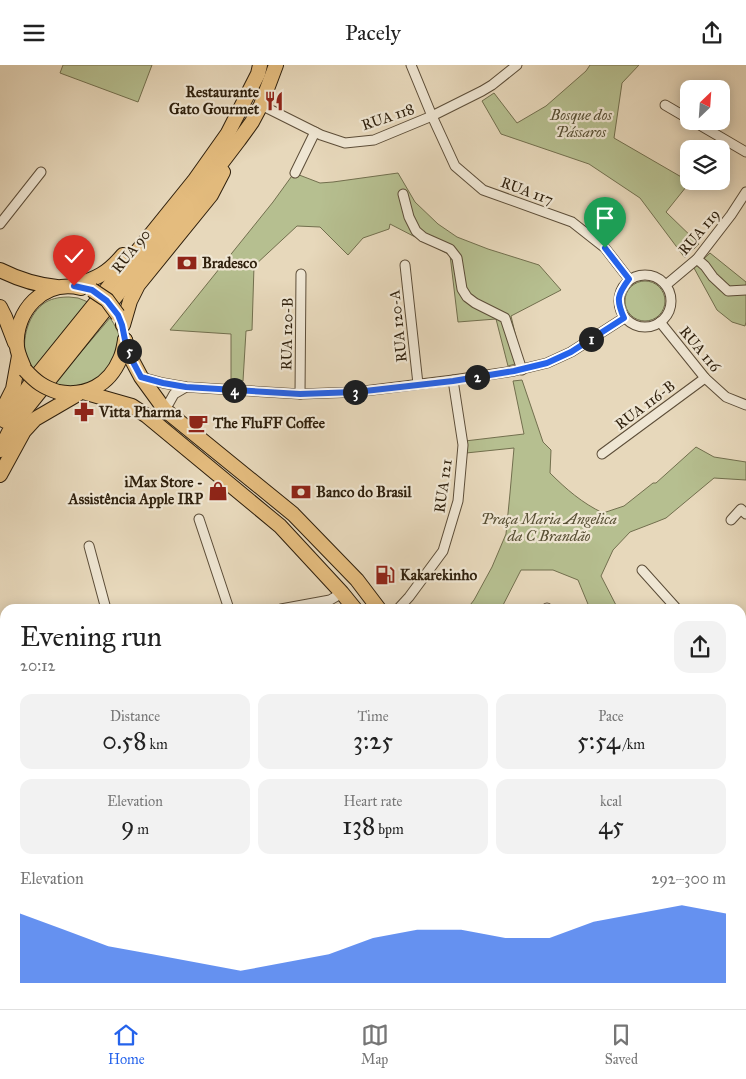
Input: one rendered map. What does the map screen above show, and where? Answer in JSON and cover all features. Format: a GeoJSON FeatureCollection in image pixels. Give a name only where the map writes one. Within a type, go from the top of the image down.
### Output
{"type":"FeatureCollection","features":[{"type":"Feature","properties":{"kind":"main road","name":"RUA 90"},"geometry":{"type":"LineString","coordinates":[[0,431],[31,383],[194,181],[228,133],[258,74],[260,65]]}},
{"type":"Feature","properties":{"kind":"main road","name":"RUA 90"},"geometry":{"type":"LineString","coordinates":[[0,450],[9,432],[21,415],[201,190],[252,122],[261,105],[276,65]]}},
{"type":"Feature","properties":{"kind":"main road"},"geometry":{"type":"LineString","coordinates":[[0,270],[39,285],[58,287],[74,286],[100,277],[114,266],[200,160],[243,101]]}},
{"type":"Feature","properties":{"kind":"main road"},"geometry":{"type":"LineString","coordinates":[[120,320],[138,285],[211,195],[252,122]]}},
{"type":"Feature","properties":{"kind":"main road"},"geometry":{"type":"LineString","coordinates":[[74,286],[92,290],[107,301],[120,320],[133,362],[141,377],[165,410],[293,515],[356,581],[375,604]]}},
{"type":"Feature","properties":{"kind":"main road"},"geometry":{"type":"LineString","coordinates":[[0,415],[13,389],[18,352],[17,333],[21,317],[30,304],[43,294],[58,287]]}},
{"type":"Feature","properties":{"kind":"main road"},"geometry":{"type":"LineString","coordinates":[[0,307],[26,370],[34,380],[46,388],[58,392],[68,394],[80,393],[132,406],[148,416],[280,525],[351,604]]}},
{"type":"Feature","properties":{"kind":"main road"},"geometry":{"type":"LineString","coordinates":[[0,475],[24,431],[35,419],[80,393],[100,385],[113,373],[121,357],[125,340]]}},
{"type":"Feature","properties":{"kind":"street","name":"RUA 117"},"geometry":{"type":"LineString","coordinates":[[411,65],[455,166],[483,190],[572,222],[605,248],[629,279]]}},
{"type":"Feature","properties":{"kind":"street","name":"RUA 118"},"geometry":{"type":"LineString","coordinates":[[261,105],[315,132],[345,143],[374,140],[432,115],[492,85],[517,65]]}},
{"type":"Feature","properties":{"kind":"street"},"geometry":{"type":"LineString","coordinates":[[665,105],[680,114]]}},
{"type":"Feature","properties":{"kind":"street"},"geometry":{"type":"LineString","coordinates":[[708,130],[746,152]]}},
{"type":"Feature","properties":{"kind":"street"},"geometry":{"type":"LineString","coordinates":[[295,173],[315,132]]}},
{"type":"Feature","properties":{"kind":"street"},"geometry":{"type":"LineString","coordinates":[[0,225],[41,172]]}},
{"type":"Feature","properties":{"kind":"street","name":"RUA 119"},"geometry":{"type":"LineString","coordinates":[[666,285],[697,259],[746,192]]}},
{"type":"Feature","properties":{"kind":"street"},"geometry":{"type":"LineString","coordinates":[[403,194],[416,231],[423,237],[450,249],[457,257],[462,289],[467,297],[505,319],[522,370]]}},
{"type":"Feature","properties":{"kind":"street"},"geometry":{"type":"LineString","coordinates":[[697,259],[728,291],[746,290]]}},
{"type":"Feature","properties":{"kind":"street","name":"RUA 120-A"},"geometry":{"type":"LineString","coordinates":[[405,265],[418,384]]}},
{"type":"Feature","properties":{"kind":"street","name":"RUA 120-B"},"geometry":{"type":"LineString","coordinates":[[300,394],[302,274]]}},
{"type":"Feature","properties":{"kind":"street"},"geometry":{"type":"LineString","coordinates":[[642,274],[655,276],[666,285],[671,297],[669,311],[660,322],[648,327],[635,325],[624,318],[618,305],[620,290],[629,279],[642,274]]}},
{"type":"Feature","properties":{"kind":"street"},"geometry":{"type":"LineString","coordinates":[[141,377],[186,387],[300,394],[356,392],[453,381],[522,370],[547,363],[571,352],[624,318]]}},
{"type":"Feature","properties":{"kind":"street","name":"RUA 116"},"geometry":{"type":"LineString","coordinates":[[660,322],[705,378],[726,397],[746,405]]}},
{"type":"Feature","properties":{"kind":"street","name":"RUA 116-B"},"geometry":{"type":"LineString","coordinates":[[602,454],[705,378]]}},
{"type":"Feature","properties":{"kind":"street","name":"RUA 121"},"geometry":{"type":"LineString","coordinates":[[403,604],[443,551],[458,501],[463,445],[453,381]]}},
{"type":"Feature","properties":{"kind":"street"},"geometry":{"type":"LineString","coordinates":[[165,410],[174,393],[186,387]]}},
{"type":"Feature","properties":{"kind":"street"},"geometry":{"type":"LineString","coordinates":[[731,520],[741,509],[746,514]]}},
{"type":"Feature","properties":{"kind":"street"},"geometry":{"type":"LineString","coordinates":[[199,519],[227,604]]}},
{"type":"Feature","properties":{"kind":"street"},"geometry":{"type":"LineString","coordinates":[[89,546],[105,604]]}},
{"type":"Feature","properties":{"kind":"street"},"geometry":{"type":"LineString","coordinates":[[642,570],[673,604]]}},
{"type":"Feature","properties":{"kind":"street"},"geometry":{"type":"LineString","coordinates":[[309,604],[330,600],[342,593]]}},
{"type":"Feature","properties":{"kind":"green space"},"geometry":{"type":"Polygon","coordinates":[[[63,65],[152,65],[138,102],[60,73],[63,65]]]}},
{"type":"Feature","properties":{"kind":"green space","name":"Bosque dos Pássaros"},"geometry":{"type":"Polygon","coordinates":[[[590,65],[639,65],[622,83],[614,138],[680,176],[680,190],[684,190],[666,212],[699,244],[685,258],[640,198],[589,164],[501,134],[482,101],[494,93],[517,123],[546,106],[586,71],[590,65]]]}},
{"type":"Feature","properties":{"kind":"green space"},"geometry":{"type":"Polygon","coordinates":[[[294,173],[320,183],[398,173],[415,202],[438,224],[457,237],[539,265],[561,290],[511,316],[522,362],[508,366],[496,319],[458,322],[450,255],[390,224],[389,229],[363,238],[348,255],[320,227],[297,226],[254,266],[252,330],[246,331],[243,381],[231,380],[231,334],[170,330],[294,173]]]}},
{"type":"Feature","properties":{"kind":"green space"},"geometry":{"type":"Polygon","coordinates":[[[710,253],[746,282],[745,326],[732,322],[717,310],[694,268],[710,253]]]}},
{"type":"Feature","properties":{"kind":"green space"},"geometry":{"type":"Polygon","coordinates":[[[645,281],[659,287],[665,301],[659,315],[645,321],[631,315],[625,301],[631,287],[645,281]]]}},
{"type":"Feature","properties":{"kind":"green space"},"geometry":{"type":"Polygon","coordinates":[[[69,297],[88,302],[33,369],[25,352],[25,335],[31,319],[35,312],[46,302],[57,298],[69,297]]]}},
{"type":"Feature","properties":{"kind":"green space"},"geometry":{"type":"Polygon","coordinates":[[[110,318],[117,330],[120,343],[117,357],[109,370],[92,384],[82,388],[53,385],[110,318]]]}},
{"type":"Feature","properties":{"kind":"green space","name":"Praça Maria Angelica da C Brandão"},"geometry":{"type":"Polygon","coordinates":[[[522,380],[543,442],[551,450],[550,473],[588,505],[603,513],[624,506],[653,483],[656,483],[696,447],[714,457],[746,462],[746,480],[714,478],[666,518],[630,532],[613,550],[601,576],[615,604],[588,604],[578,580],[553,570],[521,570],[504,604],[471,604],[492,567],[506,534],[514,448],[466,453],[465,441],[524,434],[513,381],[522,380]]]}},
{"type":"Feature","properties":{"kind":"place","name":"Restaurante Gato Gourmet"},"geometry":{"type":"Point","coordinates":[274,101]}},
{"type":"Feature","properties":{"kind":"place","name":"Bradesco"},"geometry":{"type":"Point","coordinates":[187,263]}},
{"type":"Feature","properties":{"kind":"place","name":"Vitta Pharma"},"geometry":{"type":"Point","coordinates":[84,412]}},
{"type":"Feature","properties":{"kind":"place","name":"The FluFF Coffee"},"geometry":{"type":"Point","coordinates":[198,423]}},
{"type":"Feature","properties":{"kind":"place","name":"iMax Store - Assistência Apple IRP"},"geometry":{"type":"Point","coordinates":[218,491]}},
{"type":"Feature","properties":{"kind":"place","name":"Banco do Brasil"},"geometry":{"type":"Point","coordinates":[301,492]}},
{"type":"Feature","properties":{"kind":"place","name":"Kakarekinho"},"geometry":{"type":"Point","coordinates":[385,575]}},
{"type":"Feature","properties":{"kind":"route"},"geometry":{"type":"LineString","coordinates":[[74,286],[92,290],[107,301],[118,315],[133,362],[141,377],[186,387],[300,394],[356,392],[453,381],[514,371],[547,363],[571,352],[624,318],[618,305],[620,290],[629,279],[605,248]]}}]}
